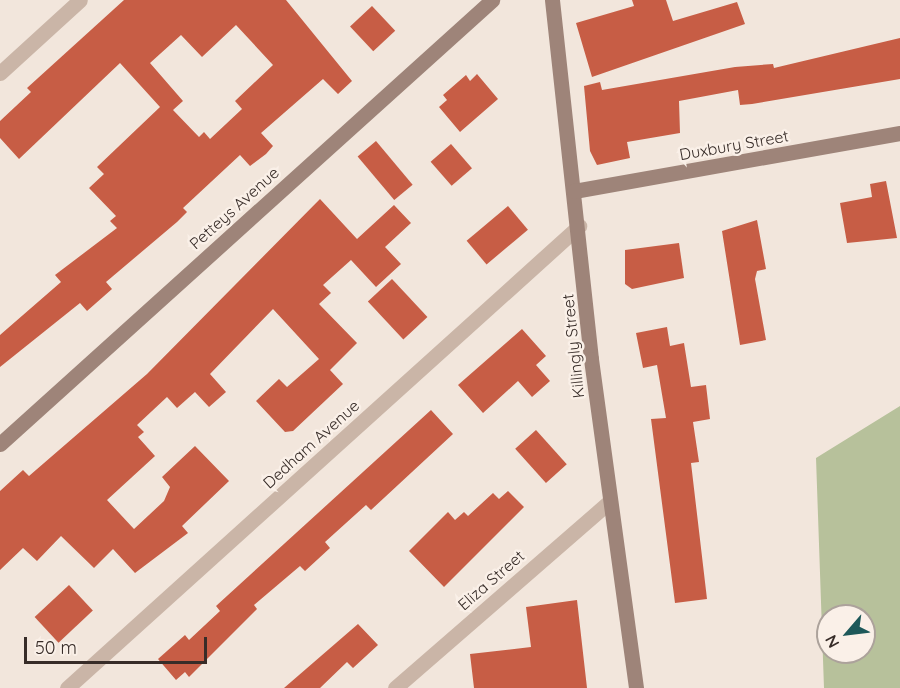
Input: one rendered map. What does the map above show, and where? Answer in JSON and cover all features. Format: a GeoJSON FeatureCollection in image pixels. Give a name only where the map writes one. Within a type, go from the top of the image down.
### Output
{"type":"FeatureCollection","features":[{"type":"Feature","properties":{"kind":"main road","name":"Petteys Avenue"},"geometry":{"type":"LineString","coordinates":[[0,444],[492,0]]}},
{"type":"Feature","properties":{"kind":"main road","name":"Killingly Street"},"geometry":{"type":"LineString","coordinates":[[552,0],[610,501],[636,688]]}},
{"type":"Feature","properties":{"kind":"main road","name":"Duxbury Street"},"geometry":{"type":"LineString","coordinates":[[574,191],[900,133]]}},
{"type":"Feature","properties":{"kind":"street"},"geometry":{"type":"LineString","coordinates":[[0,73],[80,0]]}},
{"type":"Feature","properties":{"kind":"street","name":"Dedham Avenue"},"geometry":{"type":"LineString","coordinates":[[67,688],[579,226]]}},
{"type":"Feature","properties":{"kind":"street","name":"Eliza Street"},"geometry":{"type":"LineString","coordinates":[[403,684],[610,501]]}},
{"type":"Feature","properties":{"kind":"green space"},"geometry":{"type":"Polygon","coordinates":[[[900,406],[900,688],[824,688],[823,664],[876,664],[876,604],[821,604],[816,458],[900,406]]]}},
{"type":"Feature","properties":{"kind":"building"},"geometry":{"type":"Polygon","coordinates":[[[124,0],[286,0],[352,81],[338,94],[323,79],[261,133],[273,146],[266,154],[250,166],[240,155],[183,208],[187,212],[177,222],[106,282],[112,289],[87,311],[80,303],[0,367],[0,335],[61,282],[55,275],[117,228],[110,221],[116,216],[89,188],[104,174],[97,167],[160,107],[120,63],[19,159],[0,138],[0,121],[31,92],[27,88],[124,0]],[[236,25],[202,57],[181,35],[150,63],[183,101],[173,110],[199,137],[204,132],[210,139],[242,109],[235,101],[273,65],[236,25]]]}},
{"type":"Feature","properties":{"kind":"building"},"geometry":{"type":"Polygon","coordinates":[[[632,0],[666,0],[673,21],[737,2],[745,24],[592,77],[576,23],[634,6],[632,0]]]}},
{"type":"Feature","properties":{"kind":"building"},"geometry":{"type":"Polygon","coordinates":[[[372,6],[395,31],[373,51],[350,26],[372,6]]]}},
{"type":"Feature","properties":{"kind":"building"},"geometry":{"type":"Polygon","coordinates":[[[900,38],[900,79],[752,104],[740,105],[738,90],[679,101],[680,133],[627,142],[630,158],[597,165],[590,151],[584,86],[600,82],[602,90],[735,67],[773,64],[774,68],[900,38]]]}},
{"type":"Feature","properties":{"kind":"building"},"geometry":{"type":"Polygon","coordinates":[[[477,74],[498,99],[460,132],[439,107],[447,100],[443,95],[466,75],[470,81],[477,74]]]}},
{"type":"Feature","properties":{"kind":"building"},"geometry":{"type":"Polygon","coordinates":[[[376,141],[413,185],[394,200],[358,156],[376,141]]]}},
{"type":"Feature","properties":{"kind":"building"},"geometry":{"type":"Polygon","coordinates":[[[451,144],[472,168],[452,186],[431,162],[451,144]]]}},
{"type":"Feature","properties":{"kind":"building"},"geometry":{"type":"Polygon","coordinates":[[[886,181],[897,238],[847,243],[840,203],[872,197],[870,184],[886,181]]]}},
{"type":"Feature","properties":{"kind":"building"},"geometry":{"type":"Polygon","coordinates":[[[320,199],[357,239],[394,205],[411,223],[385,247],[401,264],[376,287],[351,260],[323,285],[331,293],[319,304],[357,343],[330,370],[343,384],[293,431],[285,432],[256,401],[279,379],[287,387],[319,359],[273,309],[210,374],[226,392],[209,407],[195,392],[177,408],[167,397],[137,425],[144,432],[138,437],[155,456],[107,500],[134,529],[164,501],[170,487],[162,477],[195,446],[229,481],[182,526],[188,533],[135,573],[113,549],[94,568],[61,536],[37,561],[23,548],[0,570],[0,491],[23,470],[29,476],[147,374],[320,199]]]}},
{"type":"Feature","properties":{"kind":"building"},"geometry":{"type":"Polygon","coordinates":[[[508,206],[528,230],[487,264],[467,241],[508,206]]]}},
{"type":"Feature","properties":{"kind":"building"},"geometry":{"type":"Polygon","coordinates":[[[757,220],[766,269],[757,271],[755,279],[766,340],[740,345],[722,231],[757,220]]]}},
{"type":"Feature","properties":{"kind":"building"},"geometry":{"type":"Polygon","coordinates":[[[679,243],[684,278],[632,289],[625,284],[625,250],[679,243]]]}},
{"type":"Feature","properties":{"kind":"building"},"geometry":{"type":"Polygon","coordinates":[[[392,279],[427,317],[403,340],[368,302],[392,279]]]}},
{"type":"Feature","properties":{"kind":"building"},"geometry":{"type":"Polygon","coordinates":[[[667,327],[670,346],[684,343],[691,387],[706,385],[710,419],[693,422],[699,462],[691,463],[707,599],[675,603],[651,419],[666,418],[657,365],[643,368],[636,333],[667,327]]]}},
{"type":"Feature","properties":{"kind":"building"},"geometry":{"type":"Polygon","coordinates":[[[522,329],[546,356],[536,365],[550,381],[532,397],[518,381],[483,413],[458,385],[522,329]]]}},
{"type":"Feature","properties":{"kind":"building"},"geometry":{"type":"Polygon","coordinates":[[[431,410],[453,434],[371,510],[366,505],[325,542],[330,548],[305,571],[300,566],[254,605],[257,609],[189,677],[185,672],[176,680],[158,659],[185,635],[189,640],[220,611],[216,606],[431,410]]]}},
{"type":"Feature","properties":{"kind":"building"},"geometry":{"type":"Polygon","coordinates":[[[536,430],[567,464],[546,483],[515,449],[536,430]]]}},
{"type":"Feature","properties":{"kind":"building"},"geometry":{"type":"Polygon","coordinates":[[[508,491],[524,507],[444,587],[409,551],[448,512],[455,520],[464,512],[468,516],[493,493],[499,499],[508,491]]]}},
{"type":"Feature","properties":{"kind":"building"},"geometry":{"type":"Polygon","coordinates":[[[69,585],[93,611],[58,643],[35,617],[69,585]]]}},
{"type":"Feature","properties":{"kind":"building"},"geometry":{"type":"Polygon","coordinates":[[[577,600],[587,688],[474,688],[470,654],[531,647],[526,607],[577,600]]]}},
{"type":"Feature","properties":{"kind":"building"},"geometry":{"type":"Polygon","coordinates":[[[358,624],[378,645],[353,668],[347,662],[320,688],[284,688],[358,624]]]}}]}
